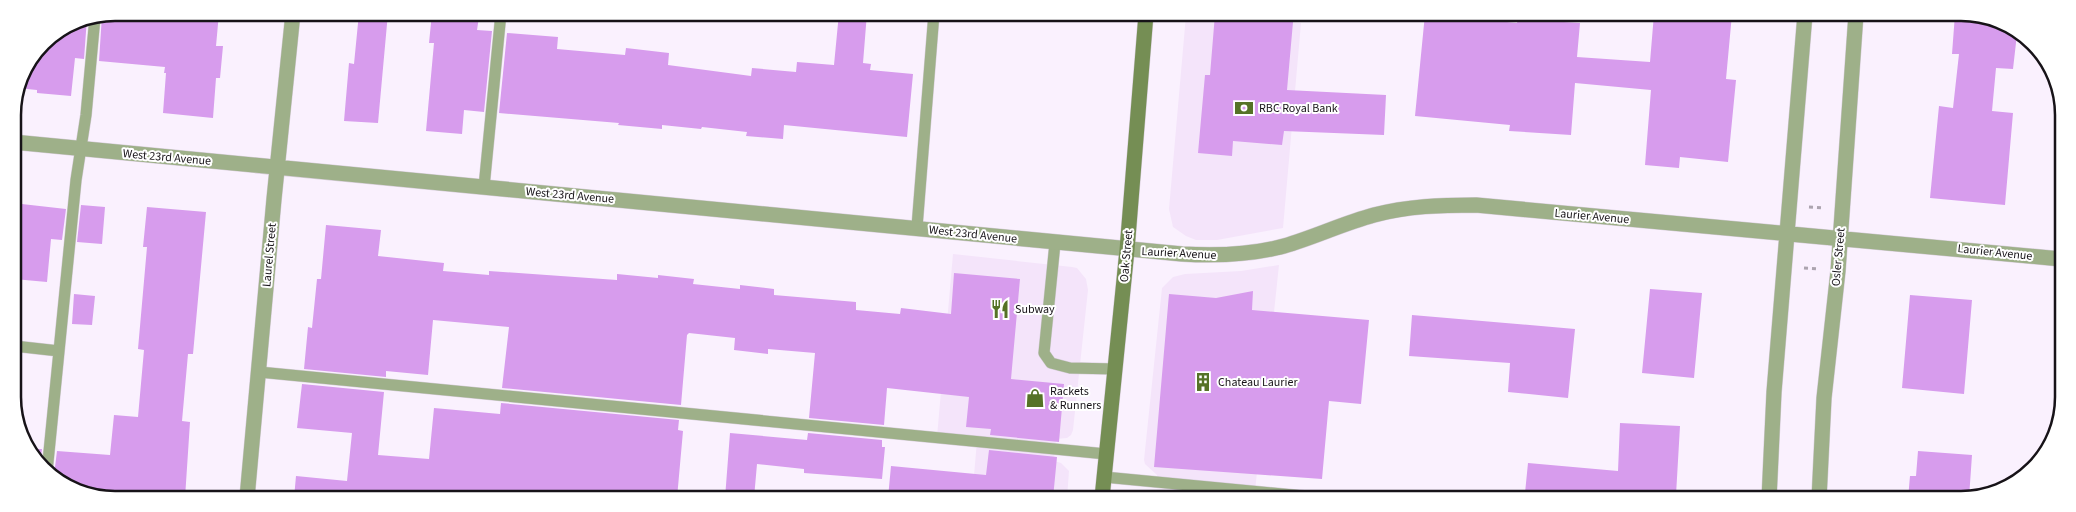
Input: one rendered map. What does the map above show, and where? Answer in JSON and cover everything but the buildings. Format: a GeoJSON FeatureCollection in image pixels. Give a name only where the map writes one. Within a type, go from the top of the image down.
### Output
{"type":"FeatureCollection","features":[{"type":"Feature","properties":{"kind":"main road","name":"Oak Street"},"geometry":{"type":"LineString","coordinates":[[1103,491],[1127,250],[1145,21]]}},
{"type":"Feature","properties":{"kind":"street","name":"Laurel Street"},"geometry":{"type":"LineString","coordinates":[[248,491],[292,21]]}},
{"type":"Feature","properties":{"kind":"street"},"geometry":{"type":"LineString","coordinates":[[1769,491],[1774,392],[1804,21]]}},
{"type":"Feature","properties":{"kind":"street","name":"Osler Street"},"geometry":{"type":"LineString","coordinates":[[1818,491],[1824,398],[1840,238],[1856,21]]}},
{"type":"Feature","properties":{"kind":"street","name":"West 23rd Avenue"},"geometry":{"type":"LineString","coordinates":[[21,143],[916,228],[1127,250]]}},
{"type":"Feature","properties":{"kind":"street","name":"Laurier Avenue"},"geometry":{"type":"LineString","coordinates":[[1127,250],[1212,256],[1266,250],[1285,246],[1373,216],[1407,208],[1441,205],[1476,205],[2055,258]]}},
{"type":"Feature","properties":{"kind":"lane"},"geometry":{"type":"LineString","coordinates":[[484,187],[500,21]]}},
{"type":"Feature","properties":{"kind":"lane"},"geometry":{"type":"LineString","coordinates":[[916,228],[933,21]]}},
{"type":"Feature","properties":{"kind":"lane"},"geometry":{"type":"LineString","coordinates":[[48,462],[86,115],[93,24]]}},
{"type":"Feature","properties":{"kind":"lane"},"geometry":{"type":"LineString","coordinates":[[1055,243],[1044,353],[1052,363],[1070,368],[1115,369]]}},
{"type":"Feature","properties":{"kind":"lane"},"geometry":{"type":"LineString","coordinates":[[21,347],[59,351]]}},
{"type":"Feature","properties":{"kind":"lane"},"geometry":{"type":"LineString","coordinates":[[259,372],[1106,454]]}},
{"type":"Feature","properties":{"kind":"lane"},"geometry":{"type":"LineString","coordinates":[[1104,477],[1252,491]]}},
{"type":"Feature","properties":{"kind":"path"},"geometry":{"type":"LineString","coordinates":[[1803,207],[1827,209]]}},
{"type":"Feature","properties":{"kind":"path"},"geometry":{"type":"LineString","coordinates":[[1799,268],[1821,269]]}},
{"type":"Feature","properties":{"kind":"shaded area"},"geometry":{"type":"Polygon","coordinates":[[[1185,21],[1272,21],[1301,23],[1283,228],[1217,240],[1196,240],[1173,227],[1169,209],[1185,21]]]}},
{"type":"Feature","properties":{"kind":"shaded area"},"geometry":{"type":"Polygon","coordinates":[[[953,254],[1077,268],[1086,279],[1088,290],[1073,430],[1067,438],[1056,439],[1054,461],[1061,463],[1069,471],[1068,491],[973,491],[977,441],[937,437],[953,254]]]}},
{"type":"Feature","properties":{"kind":"shaded area"},"geometry":{"type":"Polygon","coordinates":[[[1279,265],[1255,491],[1156,482],[1157,475],[1145,464],[1144,460],[1162,288],[1173,277],[1185,274],[1241,271],[1279,265]]]}},
{"type":"Feature","properties":{"kind":"place","name":"RBC Royal Bank"},"geometry":{"type":"Point","coordinates":[1244,108]}},
{"type":"Feature","properties":{"kind":"place","name":"Subway"},"geometry":{"type":"Point","coordinates":[1000,309]}},
{"type":"Feature","properties":{"kind":"place","name":"Chateau Laurier"},"geometry":{"type":"Point","coordinates":[1203,382]}},
{"type":"Feature","properties":{"kind":"place","name":"Rackets & Runners"},"geometry":{"type":"Point","coordinates":[1035,398]}}]}
